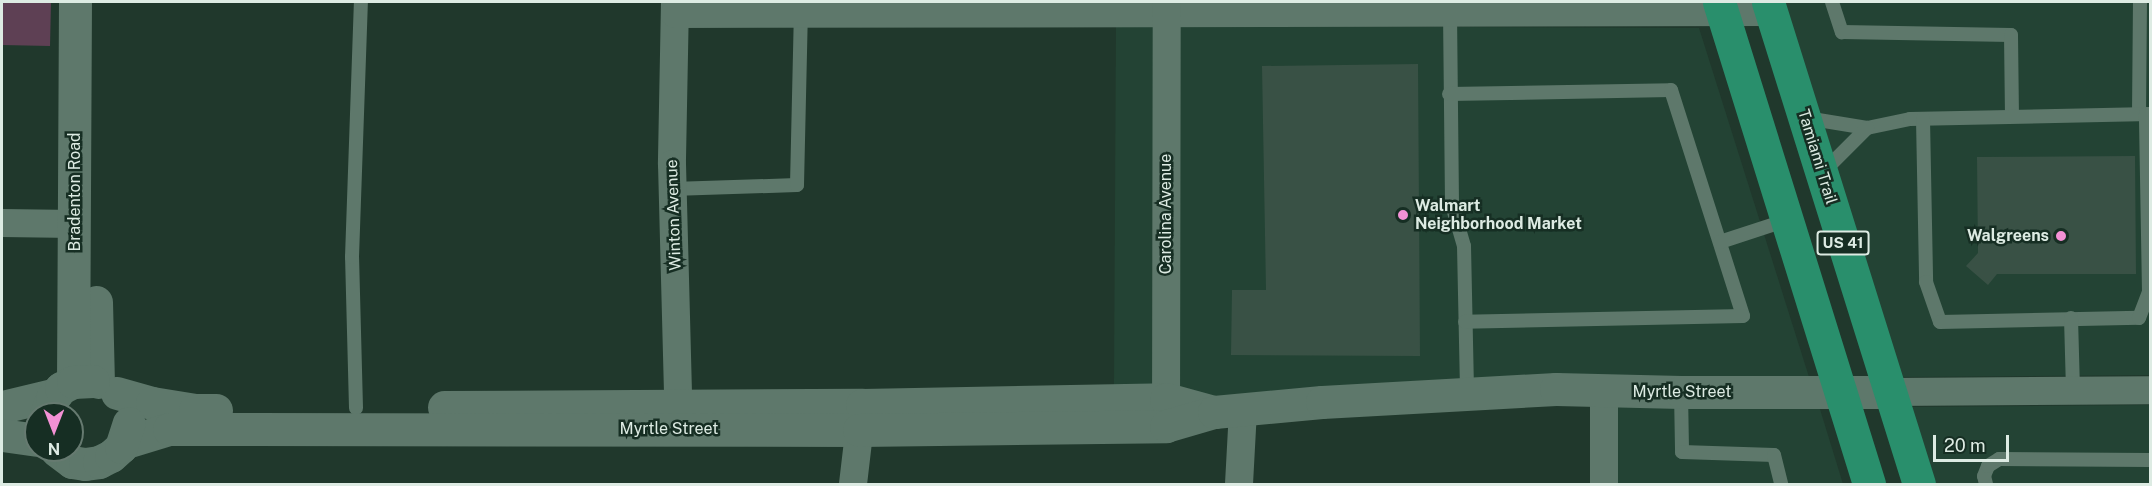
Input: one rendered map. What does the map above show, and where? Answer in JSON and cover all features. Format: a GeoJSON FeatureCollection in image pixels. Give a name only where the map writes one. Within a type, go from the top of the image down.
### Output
{"type":"FeatureCollection","features":[{"type":"Feature","properties":{"kind":"main road","name":"US 41"},"geometry":{"type":"LineString","coordinates":[[1721,7],[1869,484]]}},
{"type":"Feature","properties":{"kind":"main road","name":"Tamiami Trail"},"geometry":{"type":"LineString","coordinates":[[1770,7],[1919,484]]}},
{"type":"Feature","properties":{"kind":"street","name":"Bradenton Road"},"geometry":{"type":"LineString","coordinates":[[75,2],[78,393]]}},
{"type":"Feature","properties":{"kind":"street","name":"Bradenton Road"},"geometry":{"type":"LineString","coordinates":[[78,393],[94,225],[95,2]]}},
{"type":"Feature","properties":{"kind":"street"},"geometry":{"type":"LineString","coordinates":[[675,8],[801,14],[1167,6],[1332,7],[1450,12],[1633,7],[1770,7]]}},
{"type":"Feature","properties":{"kind":"street","name":"Carolina Avenue"},"geometry":{"type":"LineString","coordinates":[[1166,412],[1167,6]]}},
{"type":"Feature","properties":{"kind":"street","name":"Winton Avenue"},"geometry":{"type":"LineString","coordinates":[[675,8],[672,189],[679,416]]}},
{"type":"Feature","properties":{"kind":"street"},"geometry":{"type":"LineString","coordinates":[[2,223],[75,224]]}},
{"type":"Feature","properties":{"kind":"street","name":"Myrtle Street"},"geometry":{"type":"LineString","coordinates":[[2,407],[78,393],[195,410],[356,408],[679,416],[860,417],[1229,412],[1322,402],[1556,389],[1681,392],[2151,390]]}},
{"type":"Feature","properties":{"kind":"street"},"geometry":{"type":"LineString","coordinates":[[1604,391],[1604,484]]}},
{"type":"Feature","properties":{"kind":"street","name":"Bradenton Road"},"geometry":{"type":"LineString","coordinates":[[78,393],[127,408],[129,421],[87,464]]}},
{"type":"Feature","properties":{"kind":"street"},"geometry":{"type":"LineString","coordinates":[[1229,412],[1239,484]]}},
{"type":"Feature","properties":{"kind":"street","name":"Myrtle Street"},"geometry":{"type":"LineString","coordinates":[[87,464],[169,429],[679,416]]}},
{"type":"Feature","properties":{"kind":"street"},"geometry":{"type":"LineString","coordinates":[[853,484],[860,417]]}},
{"type":"Feature","properties":{"kind":"street"},"geometry":{"type":"LineString","coordinates":[[2,435],[24,438]]}},
{"type":"Feature","properties":{"kind":"lane"},"geometry":{"type":"LineString","coordinates":[[356,408],[352,257],[361,2]]}},
{"type":"Feature","properties":{"kind":"lane"},"geometry":{"type":"LineString","coordinates":[[1832,2],[1842,32]]}},
{"type":"Feature","properties":{"kind":"lane"},"geometry":{"type":"LineString","coordinates":[[1842,2],[1842,32]]}},
{"type":"Feature","properties":{"kind":"lane"},"geometry":{"type":"LineString","coordinates":[[1923,118],[1926,282],[1940,322],[2139,318],[2149,292],[2140,2]]}},
{"type":"Feature","properties":{"kind":"lane"},"geometry":{"type":"LineString","coordinates":[[1450,12],[1449,94],[1452,205],[1464,246],[1467,394]]}},
{"type":"Feature","properties":{"kind":"lane"},"geometry":{"type":"LineString","coordinates":[[672,189],[797,185],[801,14]]}},
{"type":"Feature","properties":{"kind":"lane"},"geometry":{"type":"LineString","coordinates":[[1842,32],[2011,35],[2013,116]]}},
{"type":"Feature","properties":{"kind":"lane"},"geometry":{"type":"LineString","coordinates":[[1449,94],[1671,90],[1743,316],[1466,322]]}},
{"type":"Feature","properties":{"kind":"lane"},"geometry":{"type":"LineString","coordinates":[[1806,118],[1867,128],[1923,118],[2145,114]]}},
{"type":"Feature","properties":{"kind":"lane"},"geometry":{"type":"LineString","coordinates":[[1822,174],[1867,128]]}},
{"type":"Feature","properties":{"kind":"lane"},"geometry":{"type":"LineString","coordinates":[[1720,242],[1787,220]]}},
{"type":"Feature","properties":{"kind":"lane"},"geometry":{"type":"LineString","coordinates":[[2072,318],[2073,391]]}},
{"type":"Feature","properties":{"kind":"lane"},"geometry":{"type":"LineString","coordinates":[[1681,392],[1682,452],[1774,455],[1781,484]]}},
{"type":"Feature","properties":{"kind":"lane"},"geometry":{"type":"LineString","coordinates":[[1986,484],[1984,476],[1988,466],[1998,459],[2151,460]]}},
{"type":"Feature","properties":{"kind":"shaded area"},"geometry":{"type":"Polygon","coordinates":[[[2,2],[51,2],[50,46],[2,45],[2,2]]]}},
{"type":"Feature","properties":{"kind":"shaded area"},"geometry":{"type":"Polygon","coordinates":[[[1784,2],[2150,2],[2150,375],[1899,377],[1784,2]]]}},
{"type":"Feature","properties":{"kind":"shaded area"},"geometry":{"type":"Polygon","coordinates":[[[1154,26],[1152,384],[1114,385],[1116,27],[1154,26]]]}},
{"type":"Feature","properties":{"kind":"shaded area"},"geometry":{"type":"Polygon","coordinates":[[[1180,26],[1699,28],[1809,377],[1216,397],[1179,387],[1180,26]]]}},
{"type":"Feature","properties":{"kind":"shaded area"},"geometry":{"type":"Polygon","coordinates":[[[2150,405],[2150,484],[1933,484],[1909,407],[2150,405]]]}},
{"type":"Feature","properties":{"kind":"shaded area"},"geometry":{"type":"Polygon","coordinates":[[[1617,406],[1819,406],[1843,484],[1617,484],[1617,406]]]}},
{"type":"Feature","properties":{"kind":"building"},"geometry":{"type":"Polygon","coordinates":[[[1418,64],[1420,356],[1231,355],[1232,290],[1266,290],[1262,66],[1418,64]]]}},
{"type":"Feature","properties":{"kind":"building","name":"Walgreens"},"geometry":{"type":"Polygon","coordinates":[[[2135,156],[2136,274],[1997,274],[1988,285],[1966,266],[1978,253],[1977,157],[2135,156]]]}},
{"type":"Feature","properties":{"kind":"place","name":"Walmart Neighborhood Market"},"geometry":{"type":"Point","coordinates":[1403,215]}},
{"type":"Feature","properties":{"kind":"place","name":"Walgreens"},"geometry":{"type":"Point","coordinates":[2061,236]}}]}
